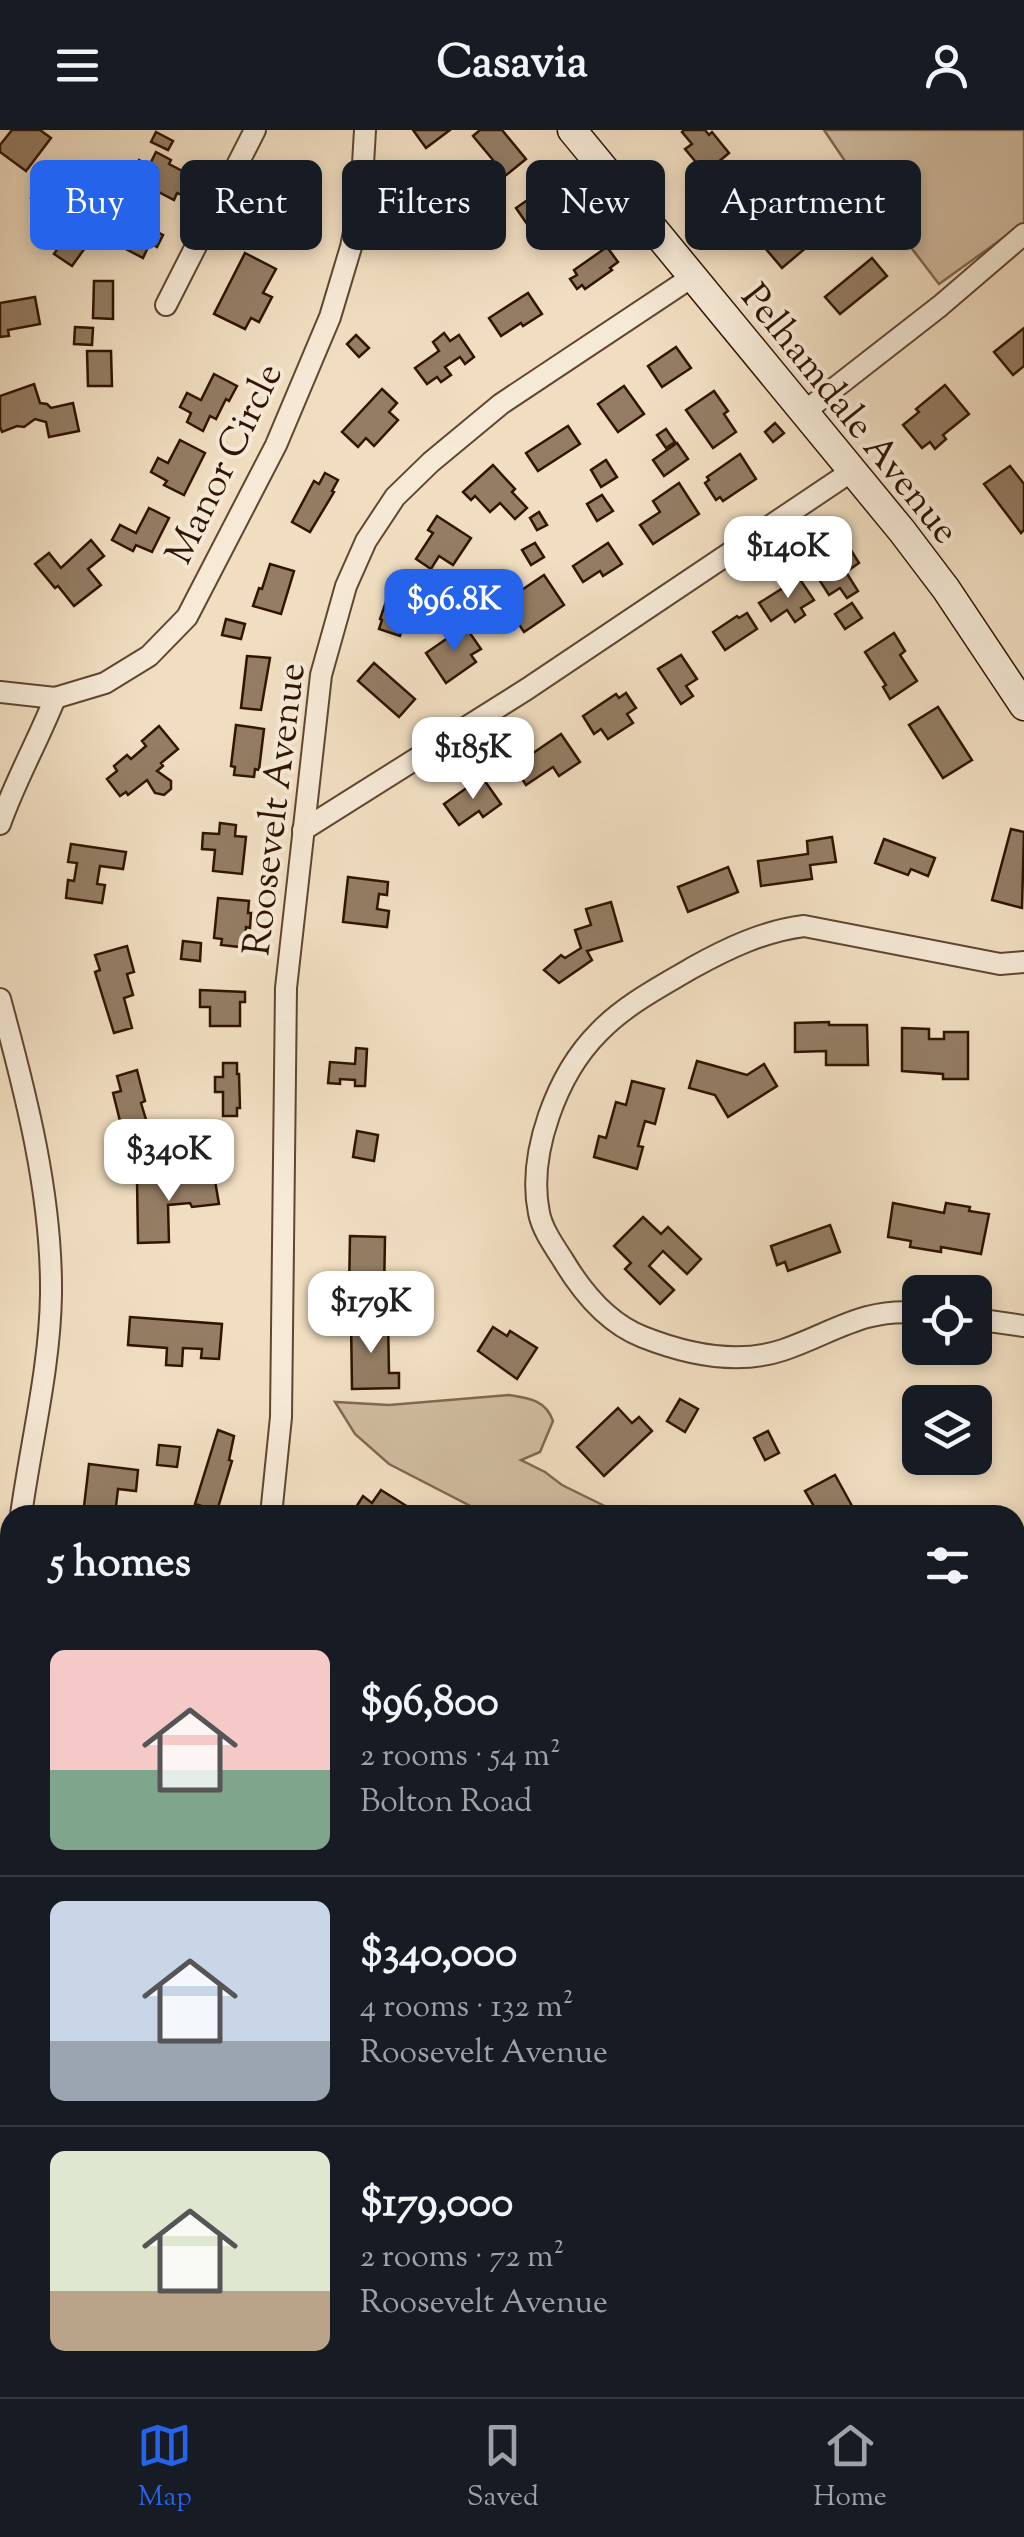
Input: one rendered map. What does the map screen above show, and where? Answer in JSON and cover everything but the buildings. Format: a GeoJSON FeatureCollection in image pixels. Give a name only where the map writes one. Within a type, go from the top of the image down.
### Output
{"type":"FeatureCollection","features":[{"type":"Feature","properties":{"kind":"street"},"geometry":{"type":"LineString","coordinates":[[166,306],[255,130]]}},
{"type":"Feature","properties":{"kind":"street","name":"Manor Circle"},"geometry":{"type":"LineString","coordinates":[[0,692],[55,698],[105,682],[149,656],[186,617],[276,444],[330,317],[361,198],[365,130]]}},
{"type":"Feature","properties":{"kind":"street","name":"Pelhamdale Avenue"},"geometry":{"type":"LineString","coordinates":[[572,130],[902,531],[1024,705]]}},
{"type":"Feature","properties":{"kind":"street"},"geometry":{"type":"LineString","coordinates":[[804,412],[940,306],[1024,234]]}},
{"type":"Feature","properties":{"kind":"street","name":"Roosevelt Avenue"},"geometry":{"type":"LineString","coordinates":[[272,1505],[280,1417],[286,988],[321,675],[346,586],[366,542],[395,497],[431,462],[501,404],[692,277]]}},
{"type":"Feature","properties":{"kind":"street"},"geometry":{"type":"LineString","coordinates":[[303,830],[527,689],[852,471]]}},
{"type":"Feature","properties":{"kind":"street"},"geometry":{"type":"LineString","coordinates":[[0,824],[55,698]]}},
{"type":"Feature","properties":{"kind":"street"},"geometry":{"type":"LineString","coordinates":[[902,1312],[861,1317],[780,1352],[752,1356],[689,1352],[640,1336],[601,1311],[583,1291],[539,1217],[537,1178],[550,1113],[566,1075],[586,1046],[616,1016],[703,962],[778,929],[804,926],[1000,964],[1024,962]]}},
{"type":"Feature","properties":{"kind":"street"},"geometry":{"type":"LineString","coordinates":[[0,999],[36,1153],[48,1227],[51,1294],[45,1368],[23,1505]]}},
{"type":"Feature","properties":{"kind":"street"},"geometry":{"type":"LineString","coordinates":[[992,1321],[1024,1326]]}},
{"type":"Feature","properties":{"kind":"shaded area"},"geometry":{"type":"Polygon","coordinates":[[[824,130],[1024,130],[1024,223],[939,284],[913,250],[921,250],[921,160],[844,160],[824,130]]]}},
{"type":"Feature","properties":{"kind":"shaded area"},"geometry":{"type":"Polygon","coordinates":[[[509,1395],[541,1404],[553,1421],[540,1452],[521,1460],[603,1505],[469,1505],[389,1464],[355,1434],[335,1402],[389,1405],[509,1395]]]}}]}
